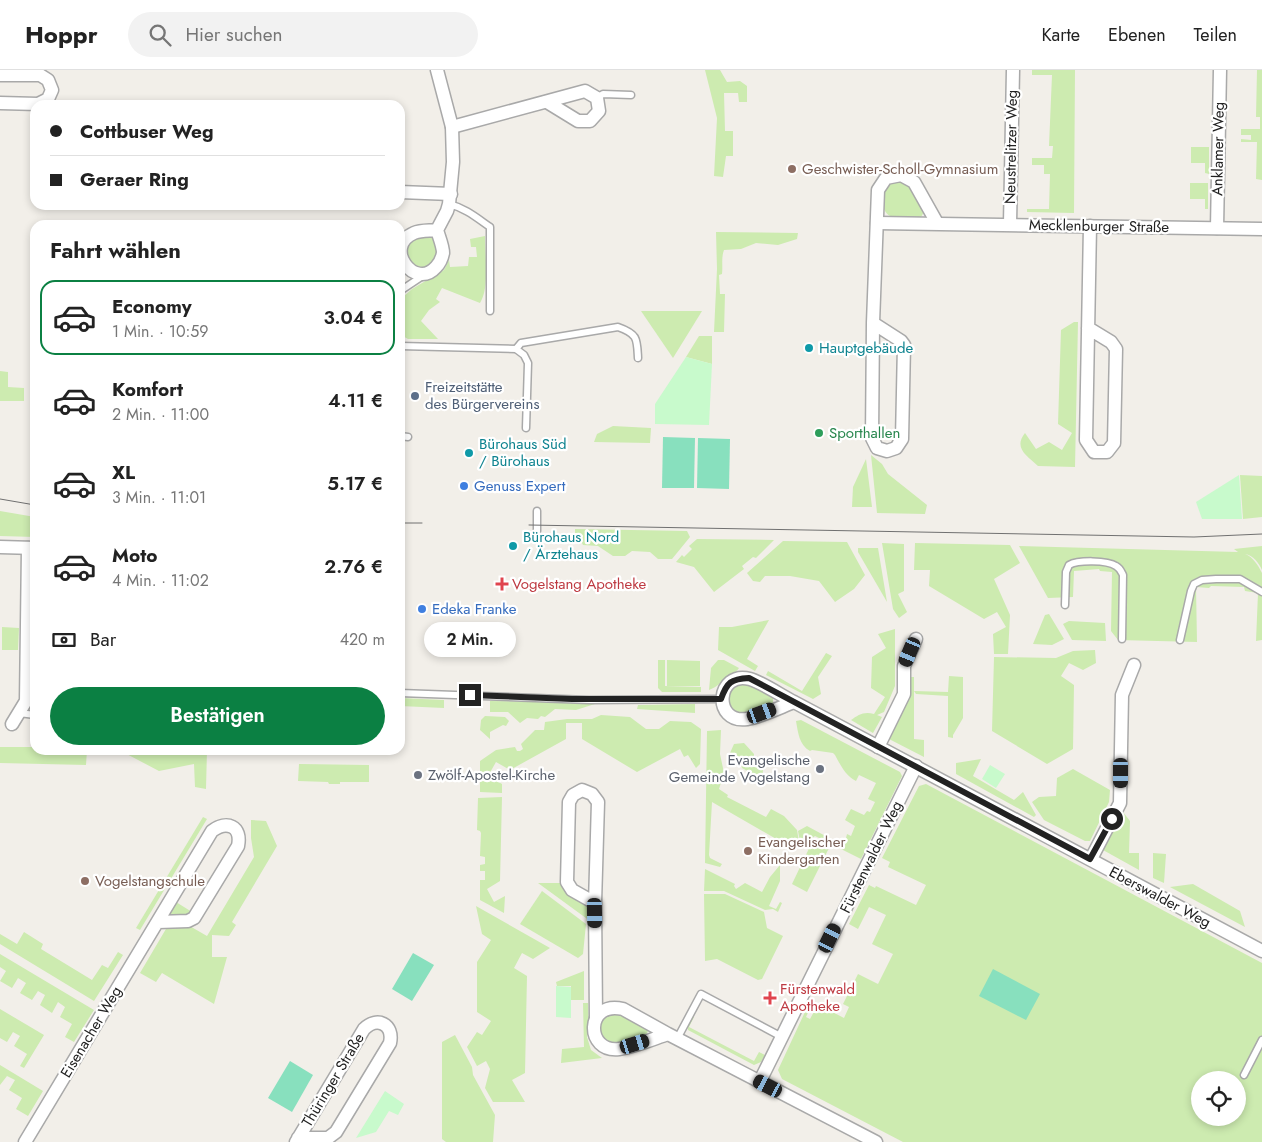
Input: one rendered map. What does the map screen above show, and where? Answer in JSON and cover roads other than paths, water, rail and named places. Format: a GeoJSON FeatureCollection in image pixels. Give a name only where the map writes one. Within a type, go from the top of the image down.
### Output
{"type":"FeatureCollection","features":[{"type":"Feature","properties":{"kind":"street"},"geometry":{"type":"LineString","coordinates":[[405,265],[416,273],[427,273],[435,269],[443,253],[437,230],[448,212],[450,199],[453,162],[452,127],[437,70]]}},
{"type":"Feature","properties":{"kind":"street","name":"Neustrelitzer Weg"},"geometry":{"type":"LineString","coordinates":[[1010,224],[1013,70]]}},
{"type":"Feature","properties":{"kind":"street","name":"Anklamer Weg"},"geometry":{"type":"LineString","coordinates":[[1217,228],[1220,70]]}},
{"type":"Feature","properties":{"kind":"street"},"geometry":{"type":"LineString","coordinates":[[0,75],[40,75],[48,80],[52,90],[46,100]]}},
{"type":"Feature","properties":{"kind":"street"},"geometry":{"type":"LineString","coordinates":[[452,127],[585,91],[597,98],[599,111],[590,121],[578,121],[547,102]]}},
{"type":"Feature","properties":{"kind":"street"},"geometry":{"type":"LineString","coordinates":[[0,103],[30,104]]}},
{"type":"Feature","properties":{"kind":"street"},"geometry":{"type":"LineString","coordinates":[[873,323],[901,341],[904,345],[902,439],[896,448],[887,451],[877,448],[872,438],[873,323],[878,190],[886,178],[901,175],[914,182],[937,223]]}},
{"type":"Feature","properties":{"kind":"street"},"geometry":{"type":"LineString","coordinates":[[405,193],[450,199]]}},
{"type":"Feature","properties":{"kind":"street","name":"Mecklenburger Straße"},"geometry":{"type":"LineString","coordinates":[[877,223],[1262,229]]}},
{"type":"Feature","properties":{"kind":"street"},"geometry":{"type":"LineString","coordinates":[[1088,328],[1111,342],[1116,349],[1114,443],[1107,452],[1094,452],[1086,440],[1088,328],[1090,226]]}},
{"type":"Feature","properties":{"kind":"street"},"geometry":{"type":"LineString","coordinates":[[405,240],[408,236],[416,232],[437,230]]}},
{"type":"Feature","properties":{"kind":"street"},"geometry":{"type":"LineString","coordinates":[[0,547],[30,548]]}},
{"type":"Feature","properties":{"kind":"street"},"geometry":{"type":"LineString","coordinates":[[15,718],[26,701],[30,597]]}},
{"type":"Feature","properties":{"kind":"street"},"geometry":{"type":"LineString","coordinates":[[878,747],[904,694],[904,666],[916,639]]}},
{"type":"Feature","properties":{"kind":"street"},"geometry":{"type":"LineString","coordinates":[[1090,859],[1120,803],[1122,694],[1134,665]]}},
{"type":"Feature","properties":{"kind":"street","name":"Eberswalder Weg"},"geometry":{"type":"LineString","coordinates":[[721,699],[726,686],[736,679],[749,678],[1262,951]]}},
{"type":"Feature","properties":{"kind":"street"},"geometry":{"type":"LineString","coordinates":[[721,699],[725,710],[734,718],[747,719],[794,702]]}},
{"type":"Feature","properties":{"kind":"street","name":"Fürstenwalder Weg"},"geometry":{"type":"LineString","coordinates":[[760,1081],[916,766]]}},
{"type":"Feature","properties":{"kind":"street"},"geometry":{"type":"LineString","coordinates":[[594,903],[572,890],[567,882],[569,802],[573,795],[582,790],[592,794],[598,802],[594,903],[596,1018],[593,1027],[595,1035],[600,1044],[608,1048],[619,1049],[673,1036]]}},
{"type":"Feature","properties":{"kind":"street","name":"Eisenacher Weg"},"geometry":{"type":"LineString","coordinates":[[25,1142],[212,831],[219,826],[227,825],[234,828],[238,833],[238,846],[194,918],[188,921],[158,922]]}},
{"type":"Feature","properties":{"kind":"street"},"geometry":{"type":"LineString","coordinates":[[596,986],[615,1007]]}},
{"type":"Feature","properties":{"kind":"street"},"geometry":{"type":"LineString","coordinates":[[596,1018],[602,1011],[608,1008],[623,1009],[876,1142]]}},
{"type":"Feature","properties":{"kind":"street","name":"Thüringer Straße"},"geometry":{"type":"LineString","coordinates":[[377,1022],[385,1025],[390,1030],[390,1043],[336,1132],[328,1138],[297,1140],[364,1029],[369,1024],[377,1022]]}},
{"type":"Feature","properties":{"kind":"lane"},"geometry":{"type":"LineString","coordinates":[[597,98],[604,94],[630,95]]}},
{"type":"Feature","properties":{"kind":"lane"},"geometry":{"type":"LineString","coordinates":[[450,199],[457,206],[490,227],[490,311]]}},
{"type":"Feature","properties":{"kind":"lane"},"geometry":{"type":"LineString","coordinates":[[405,288],[427,273]]}},
{"type":"Feature","properties":{"kind":"lane"},"geometry":{"type":"LineString","coordinates":[[516,350],[521,343],[618,327],[630,332],[637,339],[638,358]]}},
{"type":"Feature","properties":{"kind":"lane"},"geometry":{"type":"LineString","coordinates":[[405,346],[516,350],[524,355],[528,363],[526,428]]}},
{"type":"Feature","properties":{"kind":"lane"},"geometry":{"type":"LineString","coordinates":[[537,511],[537,531]]}},
{"type":"Feature","properties":{"kind":"lane"},"geometry":{"type":"LineString","coordinates":[[1065,605],[1066,572],[1069,565],[1075,562],[1111,563],[1119,567],[1123,575],[1122,639]]}},
{"type":"Feature","properties":{"kind":"lane"},"geometry":{"type":"LineString","coordinates":[[1180,640],[1194,584],[1202,580],[1240,579],[1262,592]]}},
{"type":"Feature","properties":{"kind":"lane"},"geometry":{"type":"LineString","coordinates":[[405,693],[520,696],[538,699],[721,699]]}},
{"type":"Feature","properties":{"kind":"lane"},"geometry":{"type":"LineString","coordinates":[[15,718],[30,716]]}},
{"type":"Feature","properties":{"kind":"lane"},"geometry":{"type":"LineString","coordinates":[[673,1036],[701,994],[782,1037]]}},
{"type":"Feature","properties":{"kind":"lane"},"geometry":{"type":"LineString","coordinates":[[1246,1071],[1262,1040]]}},
{"type":"Feature","properties":{"kind":"tram line"},"geometry":{"type":"LineString","coordinates":[[0,499],[30,504]]}},
{"type":"Feature","properties":{"kind":"tram line"},"geometry":{"type":"LineString","coordinates":[[405,523],[422,523]]}},
{"type":"Feature","properties":{"kind":"tram line"},"geometry":{"type":"LineString","coordinates":[[529,525],[1194,537],[1262,534]]}},
{"type":"Feature","properties":{"kind":"place","name":"Geschwister-Scholl-Gymnasium"},"geometry":{"type":"Point","coordinates":[792,169]}},
{"type":"Feature","properties":{"kind":"place","name":"Hauptgebäude"},"geometry":{"type":"Point","coordinates":[809,348]}},
{"type":"Feature","properties":{"kind":"place","name":"Freizeitstätte des Bürgervereins"},"geometry":{"type":"Point","coordinates":[415,396]}},
{"type":"Feature","properties":{"kind":"place","name":"Sporthallen"},"geometry":{"type":"Point","coordinates":[819,433]}},
{"type":"Feature","properties":{"kind":"place","name":"Bürohaus Süd / Bürohaus"},"geometry":{"type":"Point","coordinates":[469,453]}},
{"type":"Feature","properties":{"kind":"place","name":"Genuss Expert"},"geometry":{"type":"Point","coordinates":[464,486]}},
{"type":"Feature","properties":{"kind":"place","name":"Bürohaus Nord / Ärztehaus"},"geometry":{"type":"Point","coordinates":[513,546]}},
{"type":"Feature","properties":{"kind":"place","name":"Vogelstang Apotheke"},"geometry":{"type":"Point","coordinates":[502,584]}},
{"type":"Feature","properties":{"kind":"place","name":"Edeka Franke"},"geometry":{"type":"Point","coordinates":[422,609]}},
{"type":"Feature","properties":{"kind":"place","name":"Evangelische Gemeinde Vogelstang"},"geometry":{"type":"Point","coordinates":[820,769]}},
{"type":"Feature","properties":{"kind":"place","name":"Zwölf-Apostel-Kirche"},"geometry":{"type":"Point","coordinates":[418,775]}},
{"type":"Feature","properties":{"kind":"place","name":"Evangelischer Kindergarten"},"geometry":{"type":"Point","coordinates":[748,851]}},
{"type":"Feature","properties":{"kind":"place","name":"Vogelstangschule"},"geometry":{"type":"Point","coordinates":[85,881]}},
{"type":"Feature","properties":{"kind":"place","name":"Fürstenwald Apotheke"},"geometry":{"type":"Point","coordinates":[770,998]}}]}
